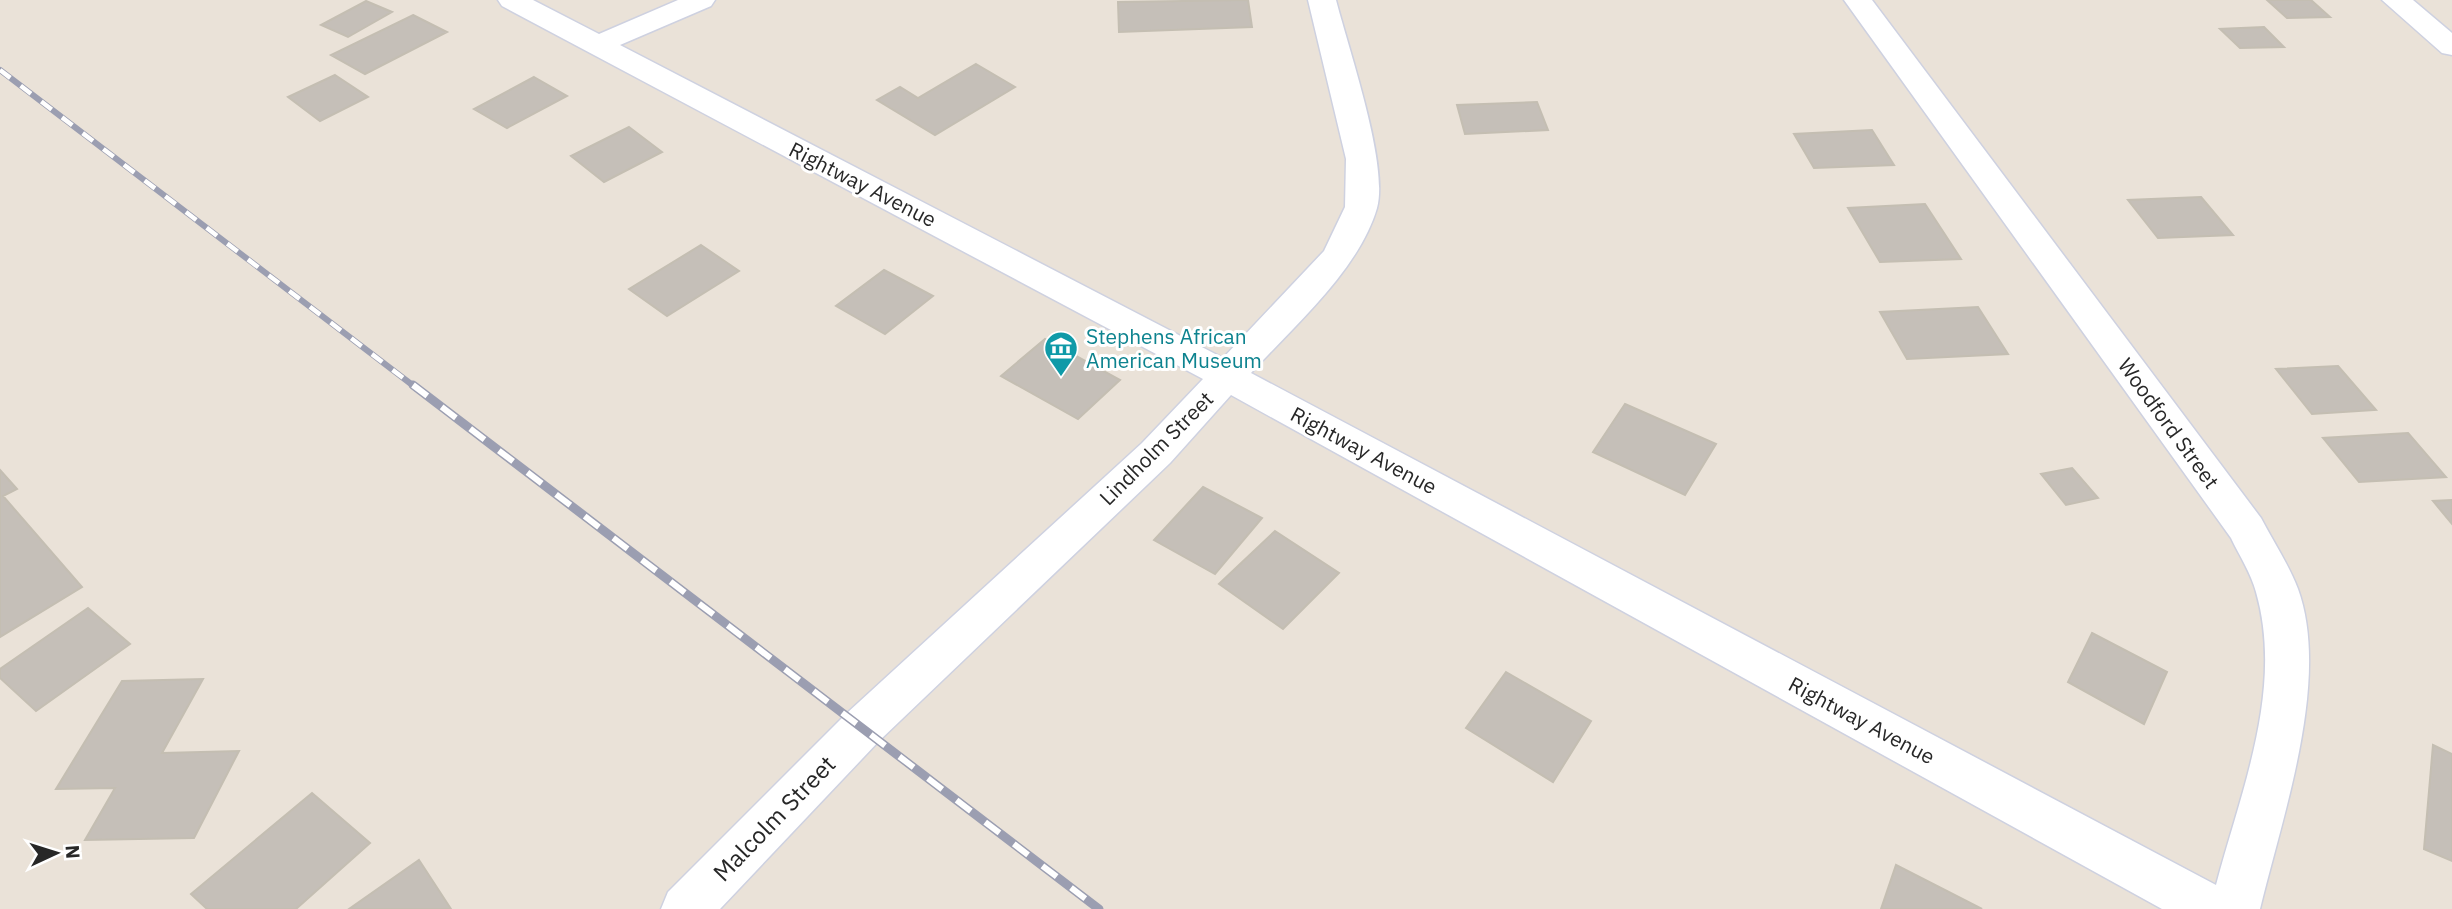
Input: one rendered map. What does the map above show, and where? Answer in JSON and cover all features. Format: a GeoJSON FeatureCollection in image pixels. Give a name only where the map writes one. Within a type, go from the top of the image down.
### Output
{"type":"FeatureCollection","features":[{"type":"Feature","properties":{"kind":"street","name":"Rightway Avenue"},"geometry":{"type":"LineString","coordinates":[[512,0],[1227,376],[2211,909]]}},
{"type":"Feature","properties":{"kind":"street"},"geometry":{"type":"LineString","coordinates":[[599,44],[701,0]]}},
{"type":"Feature","properties":{"kind":"street","name":"Lindholm Street"},"geometry":{"type":"LineString","coordinates":[[863,727],[1156,453],[1338,256],[1361,207],[1362,159],[1322,0]]}},
{"type":"Feature","properties":{"kind":"street","name":"Woodford Street"},"geometry":{"type":"LineString","coordinates":[[1858,0],[2247,529],[2277,590],[2289,652],[2284,713],[2235,909]]}},
{"type":"Feature","properties":{"kind":"street"},"geometry":{"type":"LineString","coordinates":[[2396,0],[2452,47]]}},
{"type":"Feature","properties":{"kind":"street","name":"Malcolm Street"},"geometry":{"type":"LineString","coordinates":[[686,909],[863,727]]}},
{"type":"Feature","properties":{"kind":"building"},"geometry":{"type":"Polygon","coordinates":[[[1248,0],[1252,27],[1119,32],[1118,2],[1248,0]]]}},
{"type":"Feature","properties":{"kind":"building"},"geometry":{"type":"Polygon","coordinates":[[[2267,0],[2311,0],[2330,17],[2287,18],[2267,0]]]}},
{"type":"Feature","properties":{"kind":"building"},"geometry":{"type":"Polygon","coordinates":[[[366,1],[392,12],[348,37],[321,25],[366,1]]]}},
{"type":"Feature","properties":{"kind":"building"},"geometry":{"type":"Polygon","coordinates":[[[413,15],[447,32],[365,74],[331,55],[413,15]]]}},
{"type":"Feature","properties":{"kind":"building"},"geometry":{"type":"Polygon","coordinates":[[[2264,27],[2284,47],[2240,48],[2220,29],[2264,27]]]}},
{"type":"Feature","properties":{"kind":"building"},"geometry":{"type":"Polygon","coordinates":[[[976,64],[1015,87],[935,135],[877,100],[900,87],[918,98],[976,64]]]}},
{"type":"Feature","properties":{"kind":"building"},"geometry":{"type":"Polygon","coordinates":[[[335,75],[368,97],[320,121],[288,97],[335,75]]]}},
{"type":"Feature","properties":{"kind":"building"},"geometry":{"type":"Polygon","coordinates":[[[534,77],[567,96],[507,128],[474,109],[534,77]]]}},
{"type":"Feature","properties":{"kind":"building"},"geometry":{"type":"Polygon","coordinates":[[[1537,102],[1548,130],[1465,134],[1457,105],[1537,102]]]}},
{"type":"Feature","properties":{"kind":"building"},"geometry":{"type":"Polygon","coordinates":[[[629,127],[662,152],[604,182],[571,156],[629,127]]]}},
{"type":"Feature","properties":{"kind":"building"},"geometry":{"type":"Polygon","coordinates":[[[1872,130],[1894,165],[1814,168],[1794,134],[1872,130]]]}},
{"type":"Feature","properties":{"kind":"building"},"geometry":{"type":"Polygon","coordinates":[[[2201,197],[2233,235],[2158,238],[2128,200],[2201,197]]]}},
{"type":"Feature","properties":{"kind":"building"},"geometry":{"type":"Polygon","coordinates":[[[1925,204],[1961,259],[1880,262],[1848,208],[1925,204]]]}},
{"type":"Feature","properties":{"kind":"building"},"geometry":{"type":"Polygon","coordinates":[[[701,245],[739,271],[667,316],[629,289],[701,245]]]}},
{"type":"Feature","properties":{"kind":"building"},"geometry":{"type":"Polygon","coordinates":[[[884,270],[933,296],[885,334],[836,306],[884,270]]]}},
{"type":"Feature","properties":{"kind":"building"},"geometry":{"type":"Polygon","coordinates":[[[1978,307],[2008,354],[1907,359],[1880,312],[1978,307]]]}},
{"type":"Feature","properties":{"kind":"building","name":"Stephens African American Museum"},"geometry":{"type":"Polygon","coordinates":[[[1045,339],[1120,380],[1078,419],[1001,376],[1045,339]]]}},
{"type":"Feature","properties":{"kind":"building"},"geometry":{"type":"Polygon","coordinates":[[[2338,366],[2376,410],[2312,414],[2276,369],[2338,366]]]}},
{"type":"Feature","properties":{"kind":"building"},"geometry":{"type":"Polygon","coordinates":[[[1625,404],[1716,444],[1685,495],[1593,452],[1625,404]]]}},
{"type":"Feature","properties":{"kind":"building"},"geometry":{"type":"Polygon","coordinates":[[[2408,433],[2446,477],[2359,482],[2323,438],[2408,433]]]}},
{"type":"Feature","properties":{"kind":"building"},"geometry":{"type":"Polygon","coordinates":[[[2072,468],[2098,498],[2066,505],[2041,474],[2072,468]]]}},
{"type":"Feature","properties":{"kind":"building"},"geometry":{"type":"Polygon","coordinates":[[[0,470],[17,489],[3,496],[82,587],[0,637],[0,470]]]}},
{"type":"Feature","properties":{"kind":"building"},"geometry":{"type":"Polygon","coordinates":[[[1203,487],[1262,518],[1215,574],[1154,540],[1203,487]]]}},
{"type":"Feature","properties":{"kind":"building"},"geometry":{"type":"Polygon","coordinates":[[[2452,500],[2452,524],[2433,501],[2452,500]]]}},
{"type":"Feature","properties":{"kind":"building"},"geometry":{"type":"Polygon","coordinates":[[[1275,531],[1339,573],[1283,629],[1219,584],[1275,531]]]}},
{"type":"Feature","properties":{"kind":"building"},"geometry":{"type":"Polygon","coordinates":[[[88,608],[130,644],[36,711],[0,678],[0,669],[88,608]]]}},
{"type":"Feature","properties":{"kind":"building"},"geometry":{"type":"Polygon","coordinates":[[[2092,633],[2167,672],[2144,724],[2068,682],[2092,633]]]}},
{"type":"Feature","properties":{"kind":"building"},"geometry":{"type":"Polygon","coordinates":[[[1506,672],[1591,721],[1553,782],[1466,728],[1506,672]]]}},
{"type":"Feature","properties":{"kind":"building"},"geometry":{"type":"Polygon","coordinates":[[[203,679],[162,753],[239,751],[194,838],[85,840],[115,788],[56,789],[122,681],[203,679]]]}},
{"type":"Feature","properties":{"kind":"building"},"geometry":{"type":"Polygon","coordinates":[[[2433,745],[2452,754],[2452,861],[2424,849],[2433,745]]]}},
{"type":"Feature","properties":{"kind":"building"},"geometry":{"type":"Polygon","coordinates":[[[312,793],[370,843],[296,909],[207,909],[191,894],[312,793]]]}},
{"type":"Feature","properties":{"kind":"building"},"geometry":{"type":"Polygon","coordinates":[[[419,860],[451,909],[349,909],[419,860]]]}},
{"type":"Feature","properties":{"kind":"building"},"geometry":{"type":"Polygon","coordinates":[[[1896,865],[1982,909],[1881,909],[1896,865]]]}},
{"type":"Feature","properties":{"kind":"railway"},"geometry":{"type":"LineString","coordinates":[[0,70],[415,387]]}},
{"type":"Feature","properties":{"kind":"railway"},"geometry":{"type":"LineString","coordinates":[[413,385],[1099,909]]}},
{"type":"Feature","properties":{"kind":"place","name":"Stephens African American Museum"},"geometry":{"type":"Point","coordinates":[1061,378]}}]}
